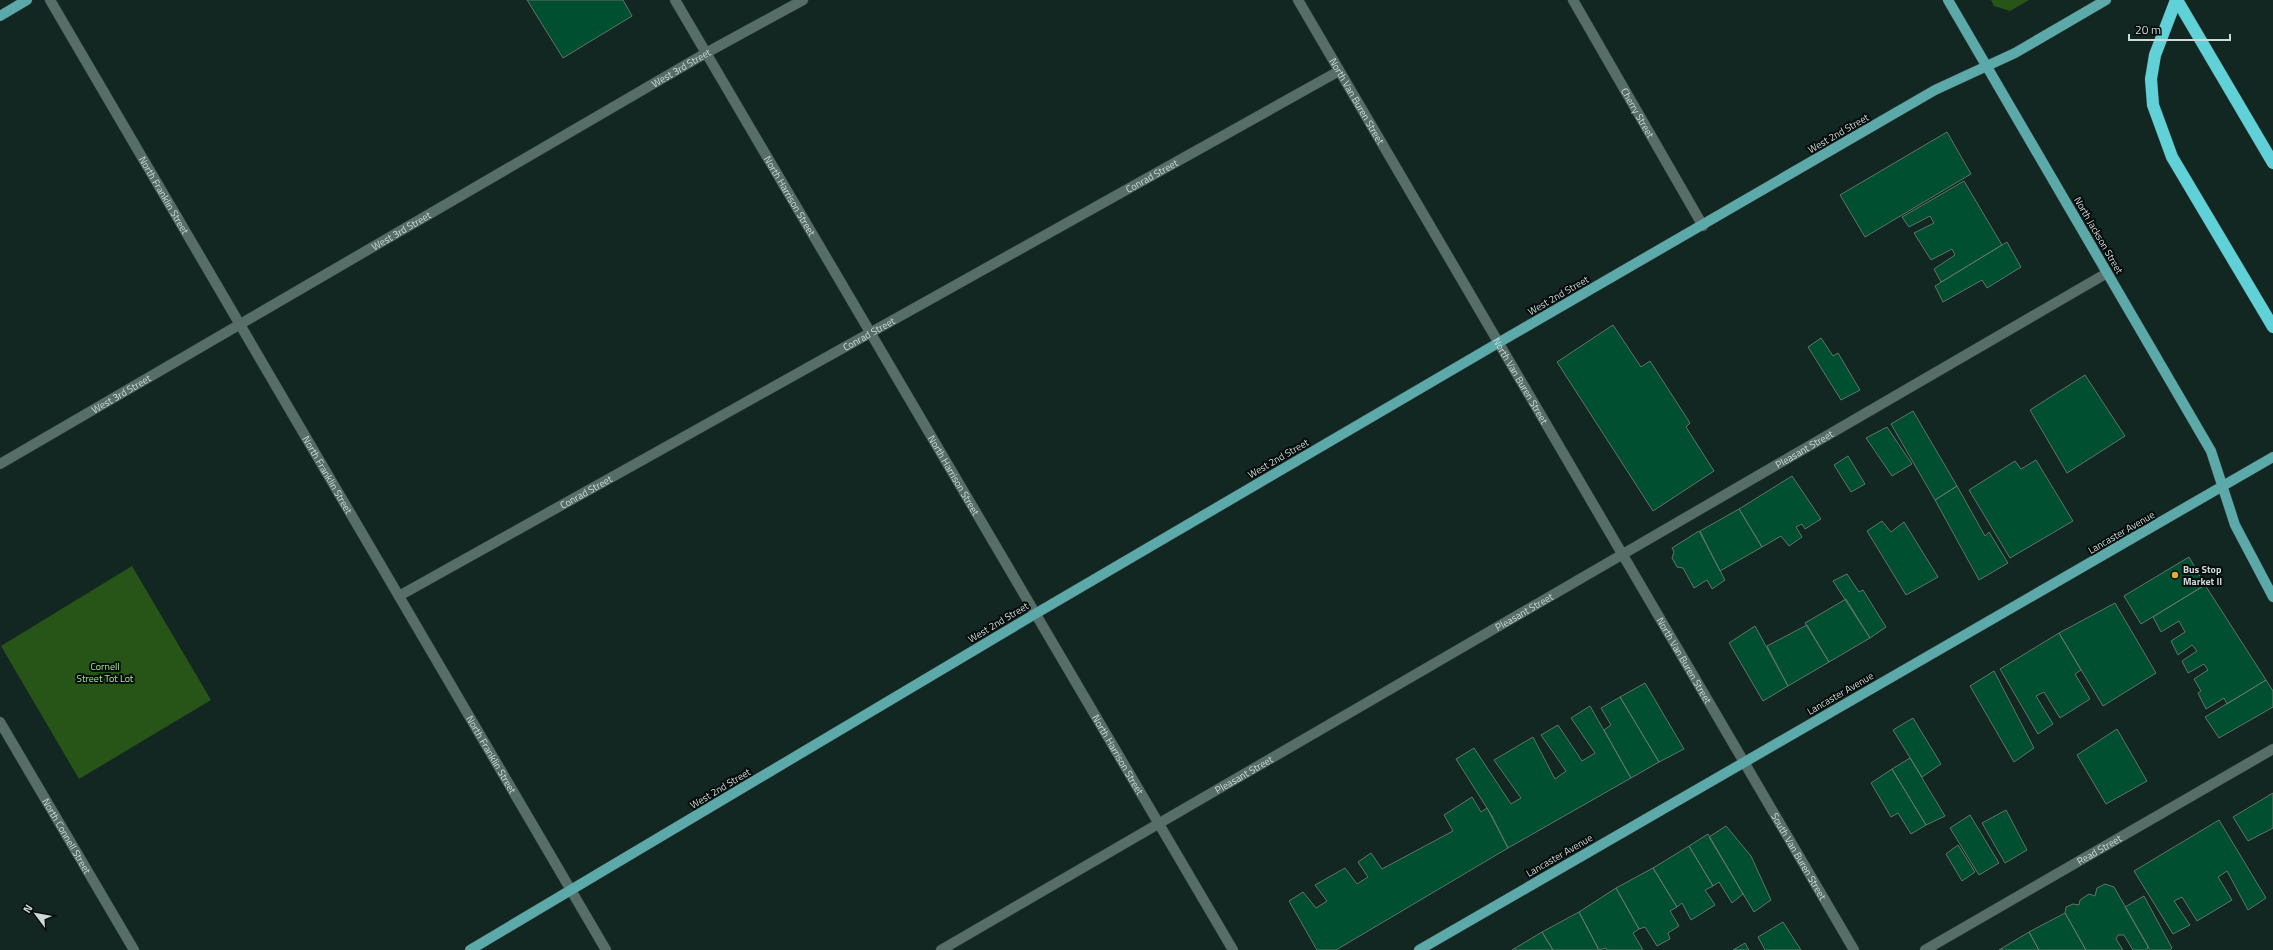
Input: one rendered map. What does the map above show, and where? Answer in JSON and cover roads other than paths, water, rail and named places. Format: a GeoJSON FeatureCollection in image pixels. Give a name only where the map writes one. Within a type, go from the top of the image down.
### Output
{"type":"FeatureCollection","features":[{"type":"Feature","properties":{"kind":"highway"},"geometry":{"type":"LineString","coordinates":[[2176,0],[2273,163]]}},
{"type":"Feature","properties":{"kind":"highway"},"geometry":{"type":"LineString","coordinates":[[2176,0],[2155,55],[2151,79],[2153,105],[2172,157],[2273,327]]}},
{"type":"Feature","properties":{"kind":"main road"},"geometry":{"type":"LineString","coordinates":[[0,16],[27,0]]}},
{"type":"Feature","properties":{"kind":"main road","name":"North Jackson Street"},"geometry":{"type":"LineString","coordinates":[[1948,0],[2211,451],[2235,525],[2273,597]]}},
{"type":"Feature","properties":{"kind":"main road","name":"West 2nd Street"},"geometry":{"type":"LineString","coordinates":[[470,950],[1035,614],[1498,343],[1703,226],[1935,90],[2015,52],[2106,0]]}},
{"type":"Feature","properties":{"kind":"main road","name":"Lancaster Avenue"},"geometry":{"type":"LineString","coordinates":[[1419,950],[2273,457]]}},
{"type":"Feature","properties":{"kind":"street","name":"North Franklin Street"},"geometry":{"type":"LineString","coordinates":[[50,0],[606,950]]}},
{"type":"Feature","properties":{"kind":"street","name":"North Harrison Street"},"geometry":{"type":"LineString","coordinates":[[675,0],[1233,950]]}},
{"type":"Feature","properties":{"kind":"street","name":"West 3rd Street"},"geometry":{"type":"LineString","coordinates":[[0,464],[706,54],[803,0]]}},
{"type":"Feature","properties":{"kind":"street","name":"North Van Buren Street"},"geometry":{"type":"LineString","coordinates":[[1298,0],[1744,762]]}},
{"type":"Feature","properties":{"kind":"street","name":"Cherry Street"},"geometry":{"type":"LineString","coordinates":[[1573,0],[1703,226]]}},
{"type":"Feature","properties":{"kind":"street","name":"Conrad Street"},"geometry":{"type":"LineString","coordinates":[[399,596],[1339,71]]}},
{"type":"Feature","properties":{"kind":"street","name":"Pleasant Street"},"geometry":{"type":"LineString","coordinates":[[941,950],[2107,273]]}},
{"type":"Feature","properties":{"kind":"street","name":"North Connell Street"},"geometry":{"type":"LineString","coordinates":[[0,722],[134,950]]}},
{"type":"Feature","properties":{"kind":"street","name":"Read Street"},"geometry":{"type":"LineString","coordinates":[[1925,950],[2273,749]]}},
{"type":"Feature","properties":{"kind":"street","name":"South Van Buren Street"},"geometry":{"type":"LineString","coordinates":[[1744,762],[1854,950]]}},
{"type":"Feature","properties":{"kind":"place","name":"Bus Stop Market II"},"geometry":{"type":"Point","coordinates":[2175,575]}},
{"type":"Feature","properties":{"kind":"park label","name":"Cornell Street Tot Lot"},"geometry":{"type":"Point","coordinates":[105,672]}}]}
